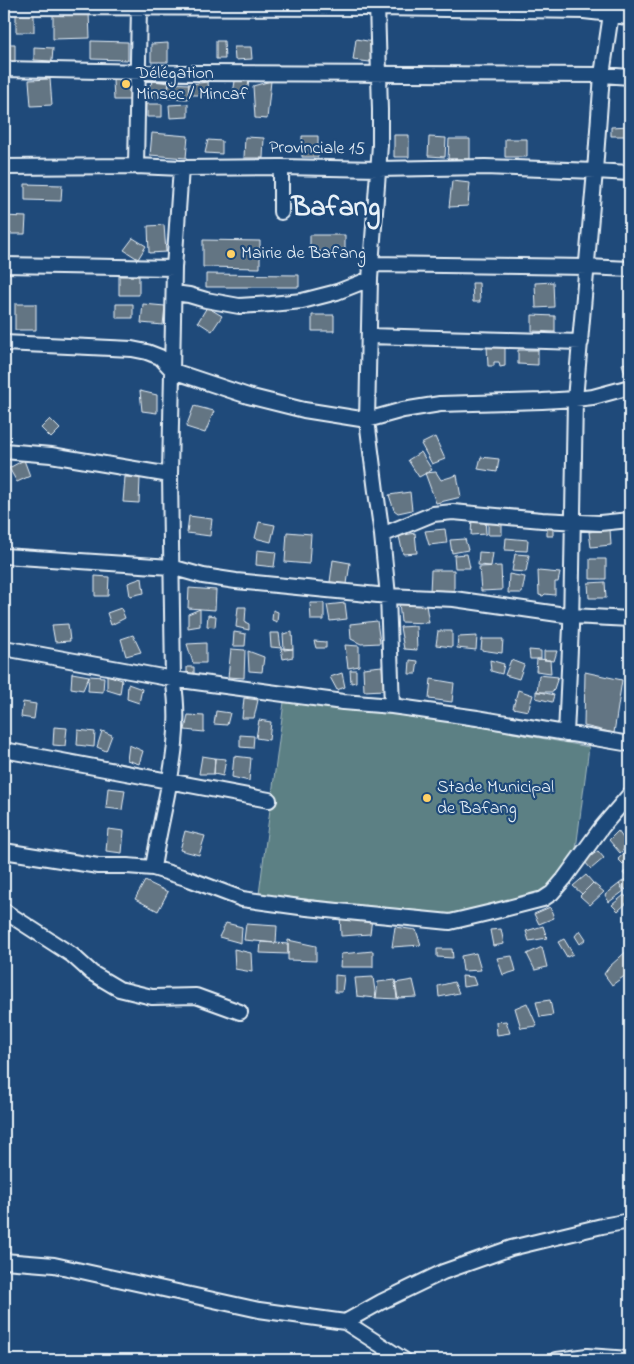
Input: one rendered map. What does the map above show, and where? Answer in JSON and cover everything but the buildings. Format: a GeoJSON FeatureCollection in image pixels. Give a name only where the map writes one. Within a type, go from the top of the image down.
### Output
{"type":"FeatureCollection","features":[{"type":"Feature","properties":{"kind":"street"},"geometry":{"type":"LineString","coordinates":[[377,6],[380,145],[370,279],[367,420],[388,596],[392,706]]}},
{"type":"Feature","properties":{"kind":"street"},"geometry":{"type":"LineString","coordinates":[[4,7],[377,6],[584,11],[613,9],[630,18]]}},
{"type":"Feature","properties":{"kind":"street"},"geometry":{"type":"LineString","coordinates":[[136,166],[139,7]]}},
{"type":"Feature","properties":{"kind":"street"},"geometry":{"type":"LineString","coordinates":[[566,734],[572,616],[575,399],[602,75],[613,9]]}},
{"type":"Feature","properties":{"kind":"street"},"geometry":{"type":"LineString","coordinates":[[4,69],[137,72],[602,75],[630,77]]}},
{"type":"Feature","properties":{"kind":"street","name":"Provinciale 15"},"geometry":{"type":"LineString","coordinates":[[4,167],[484,168],[595,170],[630,173]]}},
{"type":"Feature","properties":{"kind":"street"},"geometry":{"type":"LineString","coordinates":[[281,167],[281,212]]}},
{"type":"Feature","properties":{"kind":"street"},"geometry":{"type":"LineString","coordinates":[[153,868],[170,781],[175,744],[176,695],[173,679],[170,475],[174,268],[181,168]]}},
{"type":"Feature","properties":{"kind":"street"},"geometry":{"type":"LineString","coordinates":[[371,264],[630,269]]}},
{"type":"Feature","properties":{"kind":"street"},"geometry":{"type":"LineString","coordinates":[[4,265],[174,268]]}},
{"type":"Feature","properties":{"kind":"street"},"geometry":{"type":"LineString","coordinates":[[174,293],[239,306],[271,304],[302,301],[337,292],[370,279]]}},
{"type":"Feature","properties":{"kind":"street"},"geometry":{"type":"LineString","coordinates":[[369,336],[581,342]]}},
{"type":"Feature","properties":{"kind":"street"},"geometry":{"type":"LineString","coordinates":[[4,343],[132,349],[147,352],[160,357],[173,371],[248,396],[304,410],[367,420],[403,410],[440,404],[542,402],[593,397],[630,387]]}},
{"type":"Feature","properties":{"kind":"street"},"geometry":{"type":"LineString","coordinates":[[4,451],[51,455],[170,475]]}},
{"type":"Feature","properties":{"kind":"street"},"geometry":{"type":"LineString","coordinates":[[382,535],[433,514],[453,512],[600,523],[630,520]]}},
{"type":"Feature","properties":{"kind":"street"},"geometry":{"type":"LineString","coordinates":[[4,556],[171,567],[203,576],[236,581],[388,596],[454,599],[572,616],[630,618]]}},
{"type":"Feature","properties":{"kind":"street"},"geometry":{"type":"LineString","coordinates":[[4,648],[173,679],[477,718],[630,744]]}},
{"type":"Feature","properties":{"kind":"street"},"geometry":{"type":"LineString","coordinates":[[4,750],[269,800]]}},
{"type":"Feature","properties":{"kind":"street"},"geometry":{"type":"LineString","coordinates":[[4,851],[98,866],[153,868],[242,899],[307,908],[450,922],[543,899],[552,893],[602,827],[630,794]]}},
{"type":"Feature","properties":{"kind":"street"},"geometry":{"type":"LineString","coordinates":[[4,910],[72,955],[92,973],[119,989],[152,997],[196,996],[240,1012]]}},
{"type":"Feature","properties":{"kind":"street"},"geometry":{"type":"LineString","coordinates":[[345,1322],[443,1272],[511,1248],[630,1221]]}},
{"type":"Feature","properties":{"kind":"street"},"geometry":{"type":"LineString","coordinates":[[4,1261],[54,1265],[259,1310],[345,1322],[404,1360]]}},
{"type":"Feature","properties":{"kind":"street"},"geometry":{"type":"LineString","coordinates":[[557,1360],[587,1356],[630,1360]]}},
{"type":"Feature","properties":{"kind":"green space","name":"Stade Municipal de Bafang"},"geometry":{"type":"Polygon","coordinates":[[[284,702],[438,719],[589,747],[576,849],[545,892],[451,915],[259,894],[284,702]]]}},
{"type":"Feature","properties":{"kind":"place","name":"Délégation Minsec / Mincaf"},"geometry":{"type":"Point","coordinates":[126,84]}},
{"type":"Feature","properties":{"kind":"place","name":"Mairie de Bafang"},"geometry":{"type":"Point","coordinates":[231,254]}},
{"type":"Feature","properties":{"kind":"place","name":"Stade Municipal de Bafang"},"geometry":{"type":"Point","coordinates":[427,798]}},
{"type":"Feature","properties":{"kind":"district","name":"Bafang"},"geometry":{"type":"Point","coordinates":[336,208]}}]}
